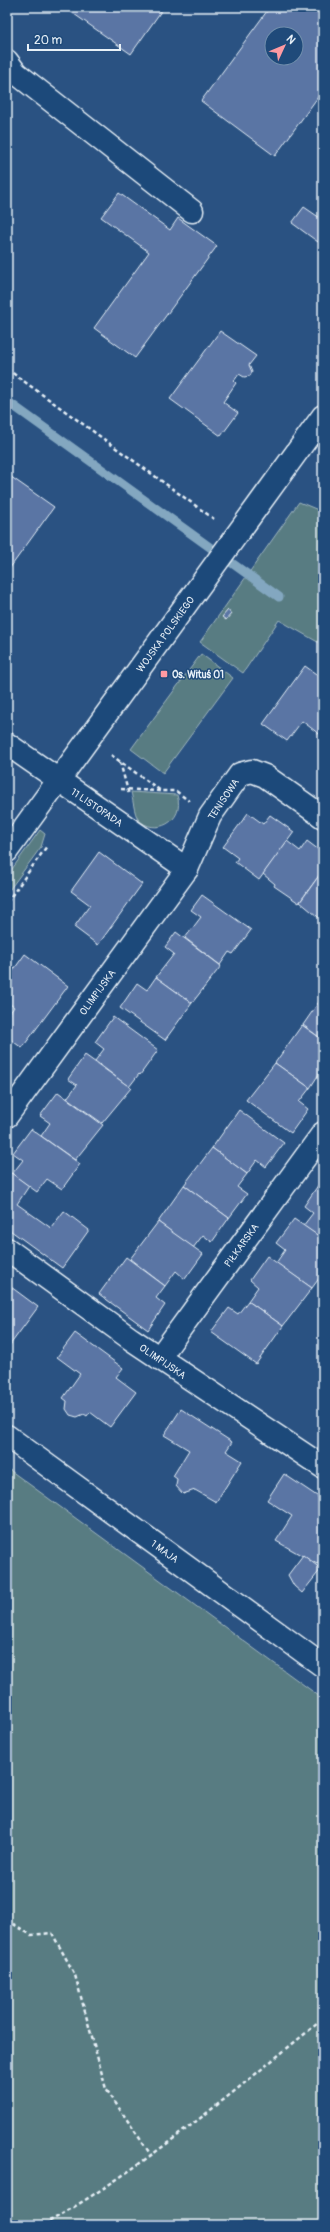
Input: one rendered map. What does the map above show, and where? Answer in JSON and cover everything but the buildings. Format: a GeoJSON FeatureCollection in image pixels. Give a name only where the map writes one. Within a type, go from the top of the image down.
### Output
{"type":"FeatureCollection","features":[{"type":"Feature","properties":{"kind":"street"},"geometry":{"type":"LineString","coordinates":[[7,61],[16,73],[192,211]]}},
{"type":"Feature","properties":{"kind":"street","name":"WOJSKA POLSKIEGO"},"geometry":{"type":"LineString","coordinates":[[7,851],[323,416]]}},
{"type":"Feature","properties":{"kind":"street","name":"11 LISTOPADA"},"geometry":{"type":"LineString","coordinates":[[7,744],[58,781],[187,869]]}},
{"type":"Feature","properties":{"kind":"street","name":"TENISOWA"},"geometry":{"type":"LineString","coordinates":[[187,869],[210,816],[240,774],[252,771],[265,776],[323,817]]}},
{"type":"Feature","properties":{"kind":"street","name":"OLIMPIJSKA"},"geometry":{"type":"LineString","coordinates":[[7,1116],[187,869]]}},
{"type":"Feature","properties":{"kind":"street","name":"PIŁKARSKA"},"geometry":{"type":"LineString","coordinates":[[159,1358],[320,1142]]}},
{"type":"Feature","properties":{"kind":"street","name":"OLIMPIJSKA"},"geometry":{"type":"LineString","coordinates":[[7,1249],[159,1358],[323,1467]]}},
{"type":"Feature","properties":{"kind":"street","name":"1 MAJA"},"geometry":{"type":"LineString","coordinates":[[7,1436],[323,1666]]}},
{"type":"Feature","properties":{"kind":"path"},"geometry":{"type":"LineString","coordinates":[[7,369],[215,519]]}},
{"type":"Feature","properties":{"kind":"path"},"geometry":{"type":"LineString","coordinates":[[110,755],[161,791]]}},
{"type":"Feature","properties":{"kind":"path"},"geometry":{"type":"LineString","coordinates":[[114,788],[176,791],[210,816]]}},
{"type":"Feature","properties":{"kind":"path"},"geometry":{"type":"LineString","coordinates":[[7,1920],[30,1935],[52,1933],[75,1975],[106,2089],[151,2155]]}},
{"type":"Feature","properties":{"kind":"path"},"geometry":{"type":"LineString","coordinates":[[43,2225],[65,2213],[174,2140],[323,2019]]}},
{"type":"Feature","properties":{"kind":"green space"},"geometry":{"type":"Polygon","coordinates":[[[299,502],[323,512],[323,645],[279,620],[243,673],[200,642],[299,502]]]}},
{"type":"Feature","properties":{"kind":"green space"},"geometry":{"type":"Polygon","coordinates":[[[201,654],[233,678],[163,773],[131,749],[201,654]]]}},
{"type":"Feature","properties":{"kind":"green space"},"geometry":{"type":"Polygon","coordinates":[[[131,792],[177,795],[179,805],[177,813],[167,824],[152,827],[145,824],[138,819],[131,792]]]}},
{"type":"Feature","properties":{"kind":"green space"},"geometry":{"type":"Polygon","coordinates":[[[40,830],[45,834],[41,847],[7,893],[7,876],[40,830]]]}},
{"type":"Feature","properties":{"kind":"green space"},"geometry":{"type":"Polygon","coordinates":[[[7,1468],[323,1699],[323,2225],[7,2225],[7,1468]]]}},
{"type":"Feature","properties":{"kind":"waterway"},"geometry":{"type":"LineString","coordinates":[[7,401],[279,597]]}},
{"type":"Feature","properties":{"kind":"place","name":"Os. Wituś 01"},"geometry":{"type":"Point","coordinates":[164,674]}}]}
